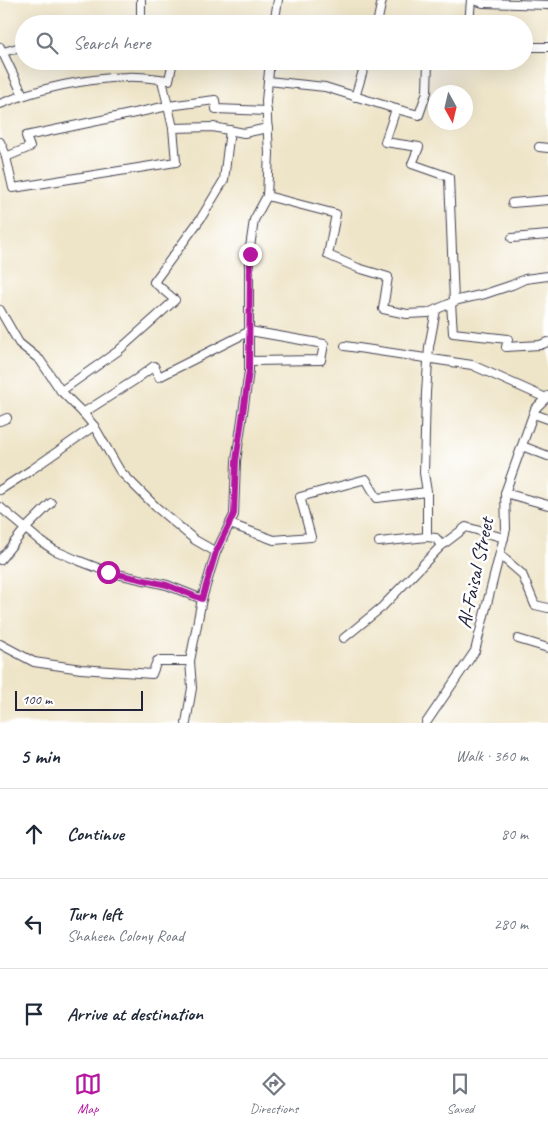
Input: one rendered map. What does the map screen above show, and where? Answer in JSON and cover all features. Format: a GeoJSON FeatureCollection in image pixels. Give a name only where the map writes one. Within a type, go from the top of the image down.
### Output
{"type":"FeatureCollection","features":[{"type":"Feature","properties":{"kind":"street"},"geometry":{"type":"LineString","coordinates":[[141,0],[141,15]]}},
{"type":"Feature","properties":{"kind":"street"},"geometry":{"type":"LineString","coordinates":[[276,15],[278,0]]}},
{"type":"Feature","properties":{"kind":"street"},"geometry":{"type":"LineString","coordinates":[[379,15],[382,0]]}},
{"type":"Feature","properties":{"kind":"street"},"geometry":{"type":"LineString","coordinates":[[470,15],[472,0],[483,3],[548,5]]}},
{"type":"Feature","properties":{"kind":"street"},"geometry":{"type":"LineString","coordinates":[[533,47],[548,47]]}},
{"type":"Feature","properties":{"kind":"street"},"geometry":{"type":"LineString","coordinates":[[15,48],[1,51],[23,95]]}},
{"type":"Feature","properties":{"kind":"street"},"geometry":{"type":"LineString","coordinates":[[0,104],[23,95],[99,80],[129,77],[169,80],[171,70]]}},
{"type":"Feature","properties":{"kind":"street"},"geometry":{"type":"LineString","coordinates":[[186,723],[192,688],[190,662],[202,599],[216,552],[234,514],[236,461],[249,361],[250,254],[254,220],[267,196],[269,70]]}},
{"type":"Feature","properties":{"kind":"street"},"geometry":{"type":"LineString","coordinates":[[355,96],[363,70]]}},
{"type":"Feature","properties":{"kind":"street"},"geometry":{"type":"LineString","coordinates":[[268,80],[325,87],[419,115],[426,92],[427,70]]}},
{"type":"Feature","properties":{"kind":"street"},"geometry":{"type":"LineString","coordinates":[[0,142],[6,157],[13,188],[176,162],[173,128],[162,80]]}},
{"type":"Feature","properties":{"kind":"street"},"geometry":{"type":"LineString","coordinates":[[6,157],[30,147],[26,136],[168,106],[215,100],[216,109],[267,111]]}},
{"type":"Feature","properties":{"kind":"street"},"geometry":{"type":"LineString","coordinates":[[396,109],[385,142],[418,148],[412,164],[449,177],[454,333],[508,339],[506,347],[540,345],[548,342]]}},
{"type":"Feature","properties":{"kind":"street"},"geometry":{"type":"LineString","coordinates":[[173,128],[213,127],[244,133],[268,128]]}},
{"type":"Feature","properties":{"kind":"street"},"geometry":{"type":"LineString","coordinates":[[61,391],[118,351],[175,300],[154,282],[201,218],[224,180],[230,130]]}},
{"type":"Feature","properties":{"kind":"street"},"geometry":{"type":"LineString","coordinates":[[539,147],[548,148]]}},
{"type":"Feature","properties":{"kind":"street"},"geometry":{"type":"LineString","coordinates":[[267,196],[336,214],[328,256],[358,268],[388,276],[383,309],[407,314],[428,313],[453,302],[485,294],[525,279],[548,276]]}},
{"type":"Feature","properties":{"kind":"street"},"geometry":{"type":"LineString","coordinates":[[512,203],[548,200]]}},
{"type":"Feature","properties":{"kind":"street"},"geometry":{"type":"LineString","coordinates":[[512,238],[548,235]]}},
{"type":"Feature","properties":{"kind":"street"},"geometry":{"type":"LineString","coordinates":[[0,310],[19,343],[40,360],[61,391],[84,413],[94,426],[120,471],[163,513],[195,540],[216,552]]}},
{"type":"Feature","properties":{"kind":"street"},"geometry":{"type":"LineString","coordinates":[[427,536],[427,492],[424,473],[428,359],[436,310]]}},
{"type":"Feature","properties":{"kind":"street"},"geometry":{"type":"LineString","coordinates":[[84,413],[154,366],[159,377],[250,331],[324,344],[322,360],[249,361]]}},
{"type":"Feature","properties":{"kind":"street"},"geometry":{"type":"LineString","coordinates":[[345,346],[472,365],[547,397]]}},
{"type":"Feature","properties":{"kind":"street","name":"Al-Faisal Street"},"geometry":{"type":"LineString","coordinates":[[426,723],[475,650],[506,529],[505,493],[536,409],[547,397]]}},
{"type":"Feature","properties":{"kind":"street"},"geometry":{"type":"LineString","coordinates":[[534,414],[548,419]]}},
{"type":"Feature","properties":{"kind":"street"},"geometry":{"type":"LineString","coordinates":[[0,490],[94,426]]}},
{"type":"Feature","properties":{"kind":"street"},"geometry":{"type":"LineString","coordinates":[[522,446],[548,456]]}},
{"type":"Feature","properties":{"kind":"street"},"geometry":{"type":"LineString","coordinates":[[230,524],[274,540],[311,537],[300,496],[366,479],[377,498],[427,492]]}},
{"type":"Feature","properties":{"kind":"street"},"geometry":{"type":"LineString","coordinates":[[505,493],[548,505]]}},
{"type":"Feature","properties":{"kind":"street"},"geometry":{"type":"LineString","coordinates":[[0,560],[25,529],[51,503]]}},
{"type":"Feature","properties":{"kind":"street"},"geometry":{"type":"LineString","coordinates":[[0,507],[25,529],[54,550],[108,572],[167,585],[202,599]]}},
{"type":"Feature","properties":{"kind":"street"},"geometry":{"type":"LineString","coordinates":[[344,638],[382,607],[441,546],[466,527],[504,538]]}},
{"type":"Feature","properties":{"kind":"street"},"geometry":{"type":"LineString","coordinates":[[379,542],[427,536],[436,538],[441,546]]}},
{"type":"Feature","properties":{"kind":"street"},"geometry":{"type":"LineString","coordinates":[[500,555],[522,574],[535,605],[548,608]]}},
{"type":"Feature","properties":{"kind":"street"},"geometry":{"type":"LineString","coordinates":[[518,639],[548,648]]}},
{"type":"Feature","properties":{"kind":"street"},"geometry":{"type":"LineString","coordinates":[[2,647],[34,662],[81,669],[152,674],[158,661],[190,662]]}},
{"type":"Feature","properties":{"kind":"route"},"geometry":{"type":"LineString","coordinates":[[108,572],[167,585],[202,599],[216,552],[234,514],[236,461],[249,371],[250,254]]}}]}
